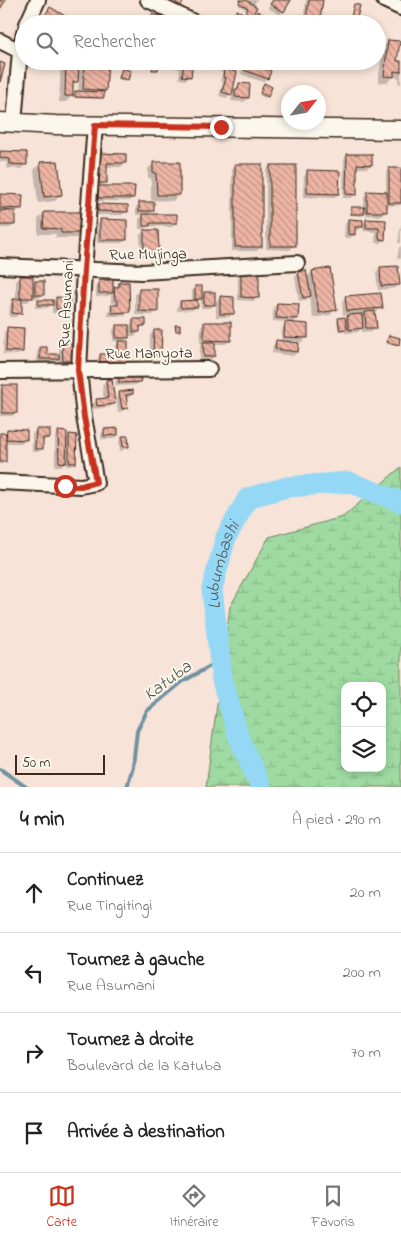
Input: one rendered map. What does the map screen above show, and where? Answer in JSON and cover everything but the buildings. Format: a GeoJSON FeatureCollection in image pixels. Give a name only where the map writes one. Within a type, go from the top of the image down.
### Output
{"type":"FeatureCollection","features":[{"type":"Feature","properties":{"kind":"street"},"geometry":{"type":"LineString","coordinates":[[31,15],[38,0]]}},
{"type":"Feature","properties":{"kind":"street"},"geometry":{"type":"LineString","coordinates":[[148,0],[179,15]]}},
{"type":"Feature","properties":{"kind":"street"},"geometry":{"type":"LineString","coordinates":[[384,0],[401,8]]}},
{"type":"Feature","properties":{"kind":"street"},"geometry":{"type":"LineString","coordinates":[[0,41],[15,48]]}},
{"type":"Feature","properties":{"kind":"street"},"geometry":{"type":"LineString","coordinates":[[17,70],[7,122],[401,130]]}},
{"type":"Feature","properties":{"kind":"street","name":"Rue Asumani"},"geometry":{"type":"LineString","coordinates":[[0,482],[81,486],[96,483],[78,370],[95,125]]}},
{"type":"Feature","properties":{"kind":"street","name":"Rue Mujinga"},"geometry":{"type":"LineString","coordinates":[[0,266],[142,272],[297,263]]}},
{"type":"Feature","properties":{"kind":"street","name":"Rue Manyota"},"geometry":{"type":"LineString","coordinates":[[0,371],[209,369]]}},
{"type":"Feature","properties":{"kind":"green space"},"geometry":{"type":"Polygon","coordinates":[[[401,467],[401,787],[206,787],[230,607],[269,537],[343,517],[401,467]]]}},
{"type":"Feature","properties":{"kind":"waterway","name":"Lubumbashi"},"geometry":{"type":"LineString","coordinates":[[261,787],[239,738],[222,680],[212,589],[226,537],[248,498],[287,487],[349,482],[401,502]]}},
{"type":"Feature","properties":{"kind":"waterway","name":"Katuba"},"geometry":{"type":"LineString","coordinates":[[127,787],[133,766],[137,731],[147,711],[182,682],[219,661]]}},
{"type":"Feature","properties":{"kind":"waterway","name":"Katuba"},"geometry":{"type":"LineString","coordinates":[[0,769],[26,787]]}},
{"type":"Feature","properties":{"kind":"route"},"geometry":{"type":"LineString","coordinates":[[65,486],[81,486],[95,484],[96,482],[84,417],[78,370],[95,125],[221,127]]}}]}
